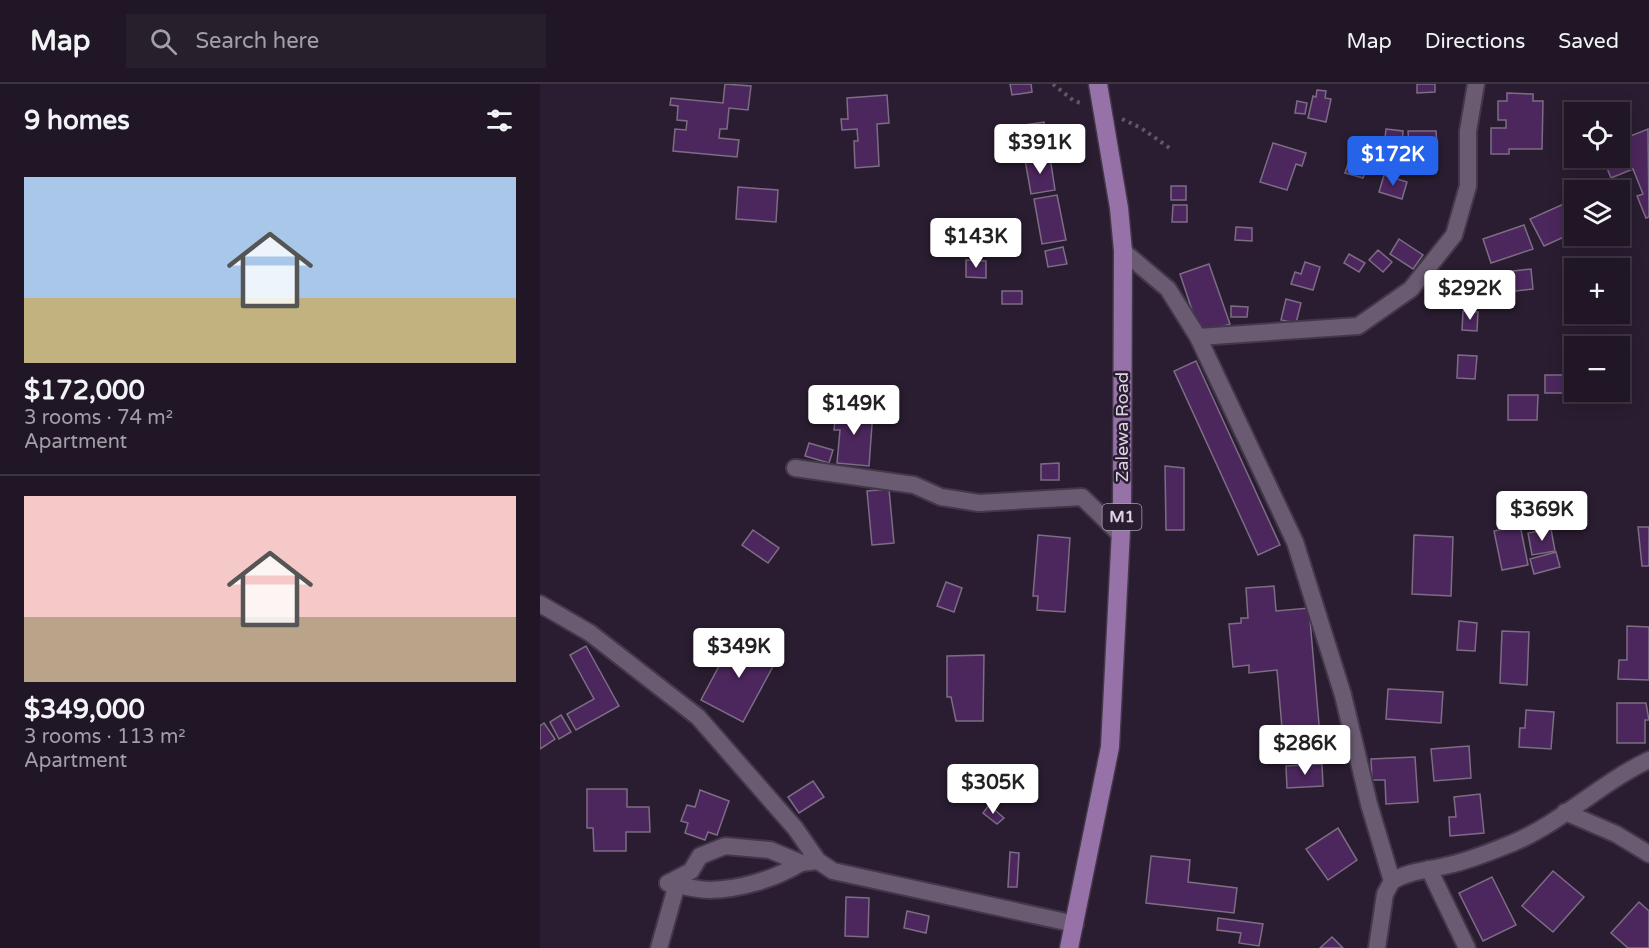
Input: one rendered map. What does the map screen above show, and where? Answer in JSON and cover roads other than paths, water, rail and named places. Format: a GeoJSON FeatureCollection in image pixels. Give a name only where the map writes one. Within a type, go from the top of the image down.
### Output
{"type":"FeatureCollection","features":[{"type":"Feature","properties":{"kind":"highway","name":"Zalewa Road"},"geometry":{"type":"LineString","coordinates":[[1069,948],[1110,747],[1121,535],[1123,251],[1119,208],[1098,84]]}},
{"type":"Feature","properties":{"kind":"street"},"geometry":{"type":"LineString","coordinates":[[1198,337],[1358,326],[1411,289],[1454,235],[1468,186],[1468,131],[1476,84]]}},
{"type":"Feature","properties":{"kind":"street"},"geometry":{"type":"LineString","coordinates":[[1123,251],[1168,289],[1198,337],[1295,542],[1343,695],[1368,804],[1392,881]]}},
{"type":"Feature","properties":{"kind":"street"},"geometry":{"type":"LineString","coordinates":[[795,468],[914,485],[941,497],[979,503],[1082,497],[1121,535]]}},
{"type":"Feature","properties":{"kind":"street"},"geometry":{"type":"LineString","coordinates":[[540,604],[590,633],[698,717],[795,828],[818,861],[833,871],[857,879],[1075,924]]}},
{"type":"Feature","properties":{"kind":"street"},"geometry":{"type":"LineString","coordinates":[[1377,948],[1385,894],[1392,881],[1401,876],[1469,860],[1518,841],[1622,773],[1649,760]]}},
{"type":"Feature","properties":{"kind":"street"},"geometry":{"type":"LineString","coordinates":[[1565,812],[1616,834],[1649,854]]}},
{"type":"Feature","properties":{"kind":"street"},"geometry":{"type":"LineString","coordinates":[[801,863],[770,850],[725,846],[700,856],[691,871],[668,883],[709,890],[744,885],[782,875],[801,863],[818,861]]}},
{"type":"Feature","properties":{"kind":"street"},"geometry":{"type":"LineString","coordinates":[[1429,869],[1467,948]]}},
{"type":"Feature","properties":{"kind":"street"},"geometry":{"type":"LineString","coordinates":[[659,948],[677,884]]}}]}
